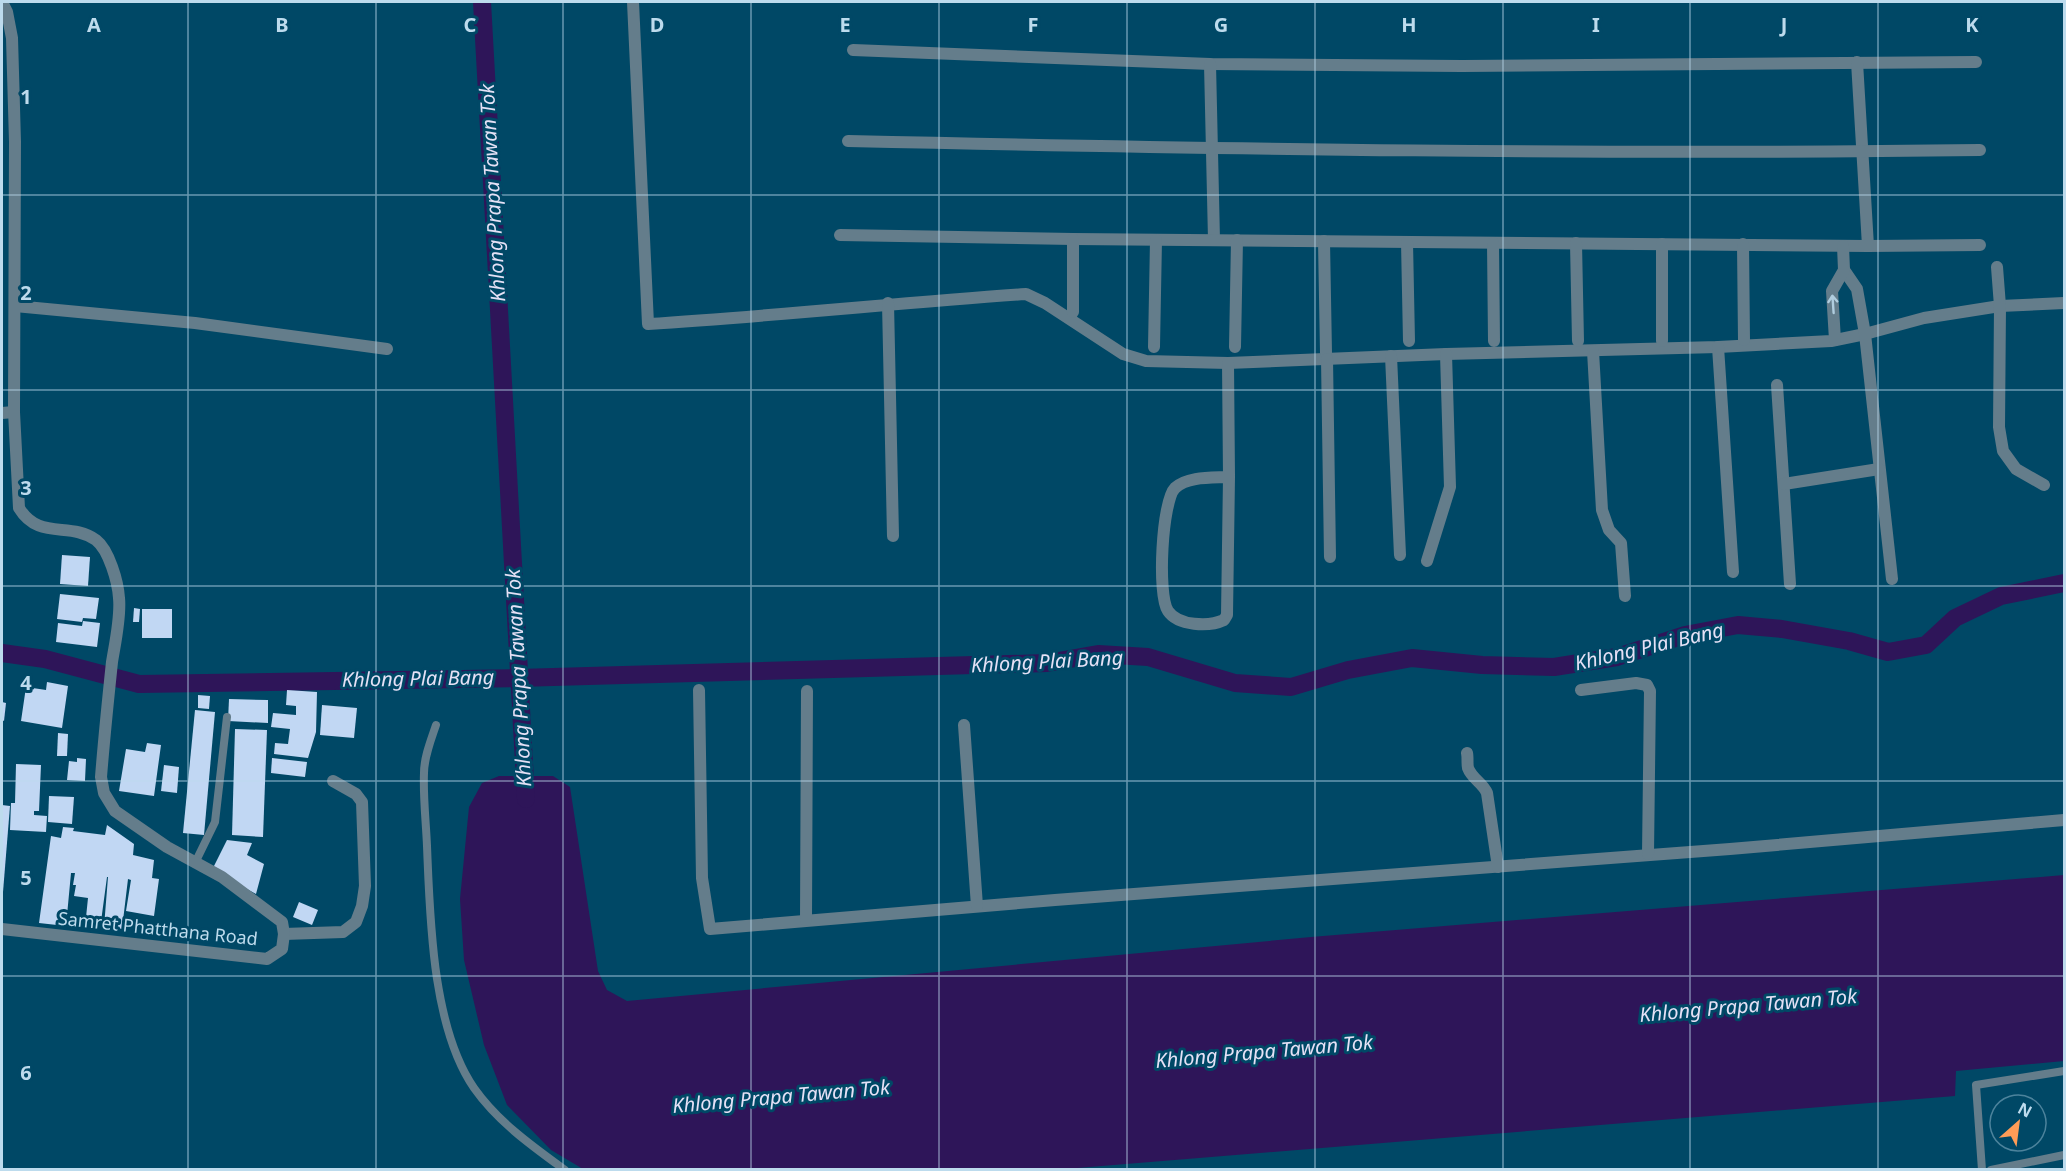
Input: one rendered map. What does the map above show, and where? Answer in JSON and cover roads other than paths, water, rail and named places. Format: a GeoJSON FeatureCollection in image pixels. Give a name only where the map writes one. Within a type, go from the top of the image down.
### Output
{"type":"FeatureCollection","features":[{"type":"Feature","properties":{"kind":"street","name":"Samret Phatthana Road"},"geometry":{"type":"LineString","coordinates":[[2,2],[7,12],[12,38],[15,306],[8,413],[19,508],[25,519],[35,526],[74,532],[93,538],[104,547],[119,598],[101,777],[104,793],[115,811],[167,847],[222,877],[282,922],[285,934],[282,949],[267,959],[2,929]]}},
{"type":"Feature","properties":{"kind":"street"},"geometry":{"type":"LineString","coordinates":[[633,2],[648,324],[767,316],[888,303],[1026,294],[1045,303],[1123,354],[1133,358],[1146,361],[1228,363],[1327,356],[1593,351],[1835,340],[1924,318],[2000,306],[2064,303]]}},
{"type":"Feature","properties":{"kind":"street"},"geometry":{"type":"LineString","coordinates":[[853,50],[1210,64],[1462,66],[1976,62]]}},
{"type":"Feature","properties":{"kind":"street"},"geometry":{"type":"LineString","coordinates":[[1857,62],[1868,246]]}},
{"type":"Feature","properties":{"kind":"street"},"geometry":{"type":"LineString","coordinates":[[1210,64],[1214,240]]}},
{"type":"Feature","properties":{"kind":"street"},"geometry":{"type":"LineString","coordinates":[[848,141],[1213,149],[1863,152],[1980,150]]}},
{"type":"Feature","properties":{"kind":"street"},"geometry":{"type":"LineString","coordinates":[[840,235],[1493,243],[1980,245]]}},
{"type":"Feature","properties":{"kind":"street"},"geometry":{"type":"LineString","coordinates":[[1073,239],[1073,312]]}},
{"type":"Feature","properties":{"kind":"street"},"geometry":{"type":"LineString","coordinates":[[1154,347],[1156,240]]}},
{"type":"Feature","properties":{"kind":"street"},"geometry":{"type":"LineString","coordinates":[[1235,347],[1237,240]]}},
{"type":"Feature","properties":{"kind":"street"},"geometry":{"type":"LineString","coordinates":[[1324,241],[1330,557]]}},
{"type":"Feature","properties":{"kind":"street"},"geometry":{"type":"LineString","coordinates":[[1407,242],[1409,341]]}},
{"type":"Feature","properties":{"kind":"street"},"geometry":{"type":"LineString","coordinates":[[1493,243],[1494,341]]}},
{"type":"Feature","properties":{"kind":"street"},"geometry":{"type":"LineString","coordinates":[[1576,243],[1578,341]]}},
{"type":"Feature","properties":{"kind":"street"},"geometry":{"type":"LineString","coordinates":[[1662,244],[1662,341]]}},
{"type":"Feature","properties":{"kind":"street"},"geometry":{"type":"LineString","coordinates":[[1743,244],[1744,340]]}},
{"type":"Feature","properties":{"kind":"street"},"geometry":{"type":"LineString","coordinates":[[1843,246],[1844,270],[1857,289],[1866,334],[1892,579]]}},
{"type":"Feature","properties":{"kind":"street"},"geometry":{"type":"LineString","coordinates":[[1997,267],[2000,306],[1999,427],[2003,451],[2016,470],[2044,485]]}},
{"type":"Feature","properties":{"kind":"street"},"geometry":{"type":"LineString","coordinates":[[1835,340],[1832,291],[1844,270]]}},
{"type":"Feature","properties":{"kind":"street"},"geometry":{"type":"LineString","coordinates":[[888,303],[893,536]]}},
{"type":"Feature","properties":{"kind":"street"},"geometry":{"type":"LineString","coordinates":[[15,306],[195,323],[387,349]]}},
{"type":"Feature","properties":{"kind":"street"},"geometry":{"type":"LineString","coordinates":[[1718,347],[1733,572]]}},
{"type":"Feature","properties":{"kind":"street"},"geometry":{"type":"LineString","coordinates":[[1593,351],[1602,510],[1609,531],[1621,543],[1624,596]]}},
{"type":"Feature","properties":{"kind":"street"},"geometry":{"type":"LineString","coordinates":[[1427,561],[1451,473],[1446,354]]}},
{"type":"Feature","properties":{"kind":"street"},"geometry":{"type":"LineString","coordinates":[[1391,356],[1400,555]]}},
{"type":"Feature","properties":{"kind":"street"},"geometry":{"type":"LineString","coordinates":[[1228,363],[1229,477],[1227,615],[1218,623],[1188,623],[1177,619],[1168,610],[1164,599],[1162,568],[1168,502],[1173,490],[1188,480],[1229,477]]}},
{"type":"Feature","properties":{"kind":"street"},"geometry":{"type":"LineString","coordinates":[[1777,385],[1790,584]]}},
{"type":"Feature","properties":{"kind":"street"},"geometry":{"type":"LineString","coordinates":[[1784,484],[1879,469]]}},
{"type":"Feature","properties":{"kind":"street"},"geometry":{"type":"LineString","coordinates":[[1581,690],[1636,683],[1647,685],[1650,691],[1648,854]]}},
{"type":"Feature","properties":{"kind":"street"},"geometry":{"type":"LineString","coordinates":[[699,690],[702,878],[710,929],[2064,820]]}},
{"type":"Feature","properties":{"kind":"street"},"geometry":{"type":"LineString","coordinates":[[806,920],[807,691]]}},
{"type":"Feature","properties":{"kind":"street"},"geometry":{"type":"LineString","coordinates":[[964,725],[977,906]]}},
{"type":"Feature","properties":{"kind":"street"},"geometry":{"type":"LineString","coordinates":[[1467,753],[1468,768],[1484,785],[1487,793],[1498,867]]}},
{"type":"Feature","properties":{"kind":"street"},"geometry":{"type":"LineString","coordinates":[[285,934],[343,932],[356,922],[362,906],[365,886],[362,802],[356,794],[333,781]]}},
{"type":"Feature","properties":{"kind":"lane"},"geometry":{"type":"LineString","coordinates":[[195,863],[215,822],[227,717]]}},
{"type":"Feature","properties":{"kind":"lane"},"geometry":{"type":"LineString","coordinates":[[436,725],[424,772],[428,872],[436,975],[447,1022],[458,1058],[474,1088],[501,1120],[565,1170]]}},
{"type":"Feature","properties":{"kind":"lane"},"geometry":{"type":"LineString","coordinates":[[1982,1170],[1976,1085],[2064,1071]]}},
{"type":"Feature","properties":{"kind":"lane"},"geometry":{"type":"LineString","coordinates":[[1991,1170],[2064,1155]]}},
{"type":"Feature","properties":{"kind":"water"},"geometry":{"type":"Polygon","coordinates":[[[499,776],[553,776],[570,787],[598,971],[607,990],[627,1001],[1311,937],[2064,875],[2064,1061],[1956,1071],[1955,1096],[1065,1169],[583,1169],[551,1150],[507,1105],[484,1045],[464,960],[460,899],[469,807],[482,783],[499,776]]]}},
{"type":"Feature","properties":{"kind":"waterway","name":"Khlong Prapa Tawan Tok"},"geometry":{"type":"LineString","coordinates":[[482,2],[526,799]]}},
{"type":"Feature","properties":{"kind":"waterway","name":"Khlong Plai Bang"},"geometry":{"type":"LineString","coordinates":[[2,653],[45,659],[139,684],[518,678],[1047,663],[1098,654],[1148,657],[1235,683],[1291,687],[1348,670],[1412,658],[1482,665],[1554,667],[1617,657],[1685,635],[1738,625],[1782,629],[1849,641],[1888,652],[1926,645],[1955,618],[2001,596],[2064,583]]}}]}
